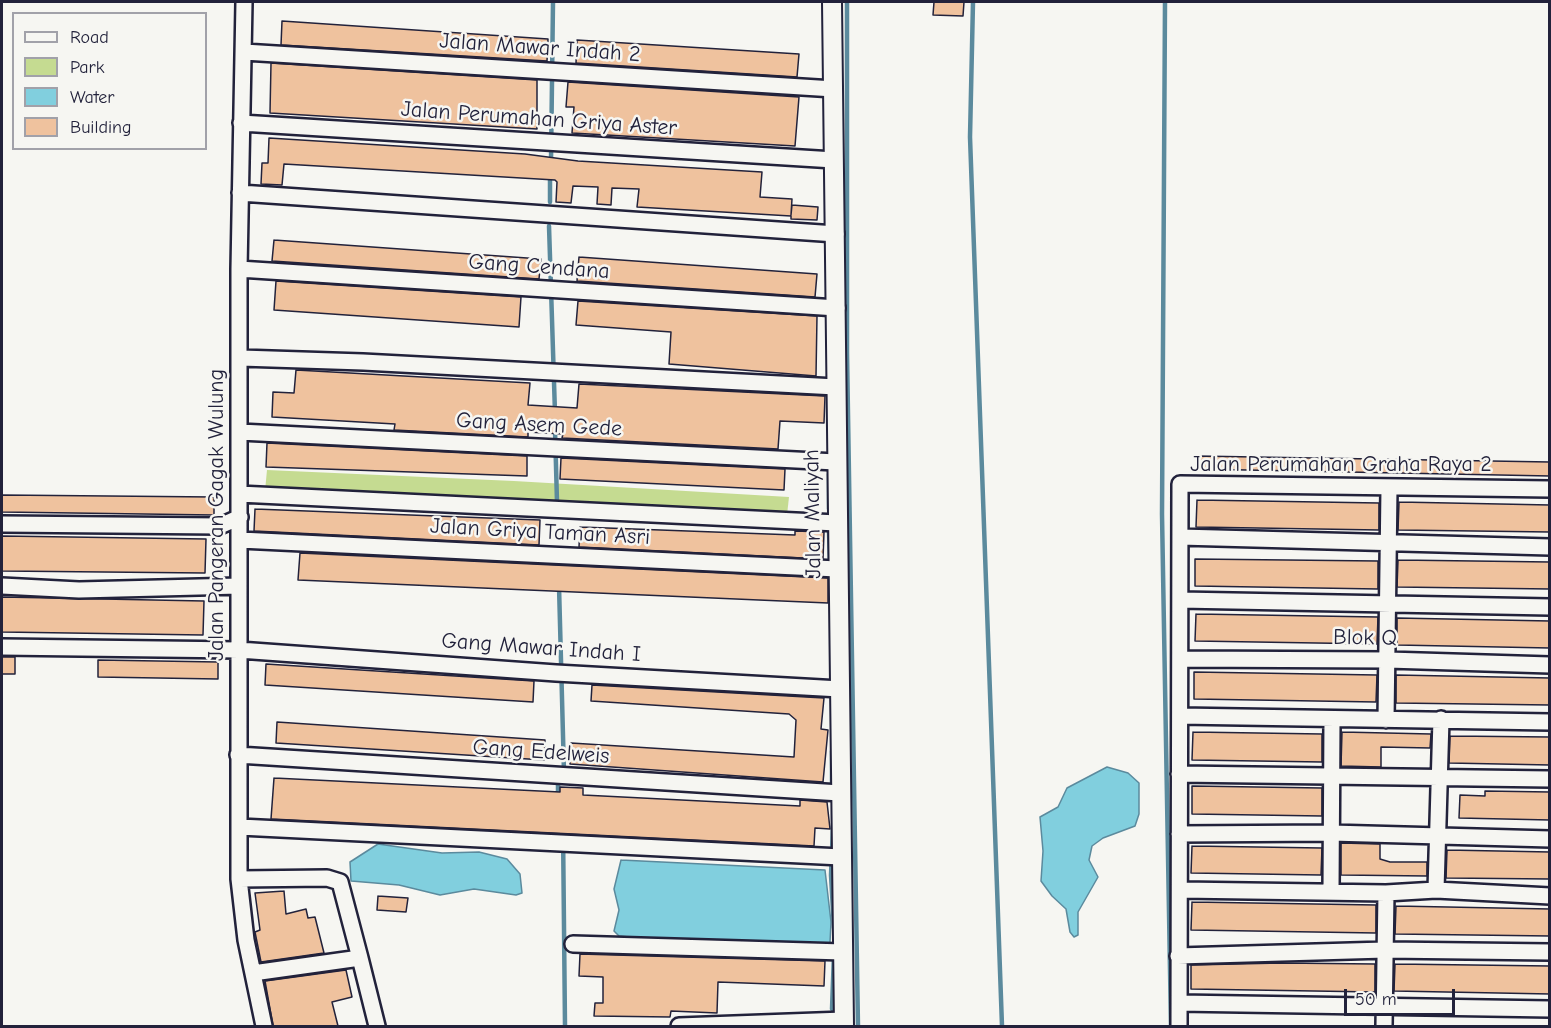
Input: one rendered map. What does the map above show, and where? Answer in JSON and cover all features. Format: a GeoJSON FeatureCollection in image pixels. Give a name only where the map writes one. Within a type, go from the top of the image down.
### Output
{"type":"FeatureCollection","features":[{"type":"Feature","properties":{"kind":"street","name":"Jalan Pangeran Gagak Wulung"},"geometry":{"type":"LineString","coordinates":[[244,2],[239,269],[241,358],[239,879],[253,973],[264,1026]]}},
{"type":"Feature","properties":{"kind":"street","name":"Jalan Maliyah"},"geometry":{"type":"LineString","coordinates":[[832,2],[827,88],[828,160],[836,234],[831,308],[830,387],[834,689],[833,857],[836,952],[844,1023]]}},
{"type":"Feature","properties":{"kind":"street","name":"Jalan Mawar Indah 2"},"geometry":{"type":"LineString","coordinates":[[244,52],[827,88]]}},
{"type":"Feature","properties":{"kind":"street","name":"Jalan Perumahan Griya Aster"},"geometry":{"type":"LineString","coordinates":[[241,123],[828,160]]}},
{"type":"Feature","properties":{"kind":"street"},"geometry":{"type":"LineString","coordinates":[[240,193],[836,234]]}},
{"type":"Feature","properties":{"kind":"street","name":"Gang Cendana"},"geometry":{"type":"LineString","coordinates":[[239,269],[831,308]]}},
{"type":"Feature","properties":{"kind":"street"},"geometry":{"type":"LineString","coordinates":[[241,358],[830,387]]}},
{"type":"Feature","properties":{"kind":"street","name":"Gang Asem Gede"},"geometry":{"type":"LineString","coordinates":[[240,428],[830,457]]}},
{"type":"Feature","properties":{"kind":"street","name":"Jalan Perumahan Graha Raya 2"},"geometry":{"type":"LineString","coordinates":[[1179,1026],[1180,484],[1550,489]]}},
{"type":"Feature","properties":{"kind":"street"},"geometry":{"type":"LineString","coordinates":[[1386,720],[1389,488]]}},
{"type":"Feature","properties":{"kind":"street"},"geometry":{"type":"LineString","coordinates":[[239,494],[831,523]]}},
{"type":"Feature","properties":{"kind":"street"},"geometry":{"type":"LineString","coordinates":[[2,524],[220,526],[240,517]]}},
{"type":"Feature","properties":{"kind":"street"},"geometry":{"type":"LineString","coordinates":[[1180,537],[1550,547]]}},
{"type":"Feature","properties":{"kind":"street","name":"Jalan Griya Taman Asri"},"geometry":{"type":"LineString","coordinates":[[240,540],[832,569]]}},
{"type":"Feature","properties":{"kind":"street"},"geometry":{"type":"LineString","coordinates":[[2,586],[79,590],[239,586]]}},
{"type":"Feature","properties":{"kind":"street"},"geometry":{"type":"LineString","coordinates":[[1180,600],[1550,607]]}},
{"type":"Feature","properties":{"kind":"street","name":"Gang Mawar Indah I"},"geometry":{"type":"LineString","coordinates":[[2,647],[239,650],[562,673],[834,689]]}},
{"type":"Feature","properties":{"kind":"street","name":"Blok Q"},"geometry":{"type":"LineString","coordinates":[[1180,659],[1388,660],[1550,665]]}},
{"type":"Feature","properties":{"kind":"street"},"geometry":{"type":"LineString","coordinates":[[1180,716],[1550,722]]}},
{"type":"Feature","properties":{"kind":"street"},"geometry":{"type":"LineString","coordinates":[[1436,890],[1441,719]]}},
{"type":"Feature","properties":{"kind":"street"},"geometry":{"type":"LineString","coordinates":[[1330,891],[1332,720]]}},
{"type":"Feature","properties":{"kind":"street","name":"Gang Edelweis"},"geometry":{"type":"LineString","coordinates":[[238,755],[834,793]]}},
{"type":"Feature","properties":{"kind":"street"},"geometry":{"type":"LineString","coordinates":[[1179,774],[1550,779]]}},
{"type":"Feature","properties":{"kind":"street"},"geometry":{"type":"LineString","coordinates":[[240,827],[555,845],[833,857]]}},
{"type":"Feature","properties":{"kind":"street"},"geometry":{"type":"LineString","coordinates":[[1179,834],[1331,833],[1550,839]]}},
{"type":"Feature","properties":{"kind":"street"},"geometry":{"type":"LineString","coordinates":[[239,879],[327,878],[340,882],[377,1026]]}},
{"type":"Feature","properties":{"kind":"street"},"geometry":{"type":"LineString","coordinates":[[1181,890],[1386,893],[1436,890],[1550,896]]}},
{"type":"Feature","properties":{"kind":"street"},"geometry":{"type":"LineString","coordinates":[[1384,1026],[1386,893]]}},
{"type":"Feature","properties":{"kind":"street"},"geometry":{"type":"LineString","coordinates":[[573,944],[836,952]]}},
{"type":"Feature","properties":{"kind":"street"},"geometry":{"type":"LineString","coordinates":[[1178,956],[1385,950],[1550,952]]}},
{"type":"Feature","properties":{"kind":"street"},"geometry":{"type":"LineString","coordinates":[[253,973],[360,958]]}},
{"type":"Feature","properties":{"kind":"street"},"geometry":{"type":"LineString","coordinates":[[1179,1003],[1550,1009]]}},
{"type":"Feature","properties":{"kind":"street"},"geometry":{"type":"LineString","coordinates":[[679,1026],[844,1023]]}},
{"type":"Feature","properties":{"kind":"green space"},"geometry":{"type":"Polygon","coordinates":[[[267,470],[789,497],[787,515],[265,491],[267,470]]]}},
{"type":"Feature","properties":{"kind":"water"},"geometry":{"type":"Polygon","coordinates":[[[1107,767],[1128,773],[1139,783],[1139,814],[1135,826],[1103,838],[1092,846],[1089,860],[1098,877],[1078,912],[1078,935],[1074,937],[1070,932],[1066,909],[1041,881],[1043,851],[1040,817],[1058,807],[1067,788],[1107,767]]]}},
{"type":"Feature","properties":{"kind":"water"},"geometry":{"type":"Polygon","coordinates":[[[378,844],[442,853],[479,852],[507,859],[520,874],[522,893],[516,895],[474,889],[440,895],[399,885],[351,881],[350,862],[378,844]]]}},
{"type":"Feature","properties":{"kind":"water"},"geometry":{"type":"Polygon","coordinates":[[[621,860],[825,870],[831,922],[830,942],[828,946],[667,941],[619,936],[614,931],[619,910],[614,889],[621,860]]]}},
{"type":"Feature","properties":{"kind":"building"},"geometry":{"type":"Polygon","coordinates":[[[934,2],[964,2],[963,16],[933,15],[934,2]]]}},
{"type":"Feature","properties":{"kind":"building"},"geometry":{"type":"Polygon","coordinates":[[[282,21],[548,39],[547,61],[281,45],[282,21]]]}},
{"type":"Feature","properties":{"kind":"building"},"geometry":{"type":"Polygon","coordinates":[[[577,40],[799,54],[797,77],[576,63],[577,40]]]}},
{"type":"Feature","properties":{"kind":"building"},"geometry":{"type":"Polygon","coordinates":[[[271,63],[537,80],[537,129],[270,113],[271,63]]]}},
{"type":"Feature","properties":{"kind":"building"},"geometry":{"type":"Polygon","coordinates":[[[568,82],[799,97],[795,146],[572,133],[574,107],[566,107],[568,82]]]}},
{"type":"Feature","properties":{"kind":"building"},"geometry":{"type":"Polygon","coordinates":[[[269,138],[762,172],[760,197],[792,199],[791,215],[792,205],[818,207],[817,220],[791,219],[791,216],[637,207],[639,189],[612,188],[611,205],[597,204],[598,187],[573,186],[571,203],[556,202],[557,182],[555,180],[284,164],[282,185],[261,184],[262,163],[268,163],[269,138]]]}},
{"type":"Feature","properties":{"kind":"building"},"geometry":{"type":"Polygon","coordinates":[[[274,240],[541,259],[539,279],[272,261],[274,240]]]}},
{"type":"Feature","properties":{"kind":"building"},"geometry":{"type":"Polygon","coordinates":[[[579,257],[817,274],[815,297],[577,281],[579,257]]]}},
{"type":"Feature","properties":{"kind":"building"},"geometry":{"type":"Polygon","coordinates":[[[276,281],[521,297],[519,327],[274,310],[276,281]]]}},
{"type":"Feature","properties":{"kind":"building"},"geometry":{"type":"Polygon","coordinates":[[[578,301],[817,316],[816,376],[669,364],[671,332],[576,325],[578,301]]]}},
{"type":"Feature","properties":{"kind":"building"},"geometry":{"type":"Polygon","coordinates":[[[296,370],[530,383],[528,405],[577,408],[579,384],[825,396],[824,423],[780,421],[778,449],[562,438],[563,434],[528,432],[528,437],[394,430],[395,424],[272,417],[273,392],[294,393],[296,370]]]}},
{"type":"Feature","properties":{"kind":"building"},"geometry":{"type":"Polygon","coordinates":[[[267,443],[527,456],[527,476],[266,467],[267,443]]]}},
{"type":"Feature","properties":{"kind":"building"},"geometry":{"type":"Polygon","coordinates":[[[1196,456],[1550,462],[1550,476],[1196,469],[1196,456]]]}},
{"type":"Feature","properties":{"kind":"building"},"geometry":{"type":"Polygon","coordinates":[[[561,458],[785,469],[784,490],[560,479],[561,458]]]}},
{"type":"Feature","properties":{"kind":"building"},"geometry":{"type":"Polygon","coordinates":[[[2,495],[214,497],[214,515],[2,512],[2,495]]]}},
{"type":"Feature","properties":{"kind":"building"},"geometry":{"type":"Polygon","coordinates":[[[1197,500],[1379,503],[1379,530],[1196,527],[1197,500]]]}},
{"type":"Feature","properties":{"kind":"building"},"geometry":{"type":"Polygon","coordinates":[[[1399,502],[1550,505],[1550,532],[1398,530],[1399,502]]]}},
{"type":"Feature","properties":{"kind":"building"},"geometry":{"type":"Polygon","coordinates":[[[255,509],[540,520],[539,545],[254,531],[255,509]]]}},
{"type":"Feature","properties":{"kind":"building"},"geometry":{"type":"Polygon","coordinates":[[[580,527],[795,535],[795,531],[824,532],[823,559],[579,547],[580,527]]]}},
{"type":"Feature","properties":{"kind":"building"},"geometry":{"type":"Polygon","coordinates":[[[2,536],[206,539],[205,573],[2,571],[2,536]]]}},
{"type":"Feature","properties":{"kind":"building"},"geometry":{"type":"Polygon","coordinates":[[[300,553],[828,578],[828,603],[298,580],[300,553]]]}},
{"type":"Feature","properties":{"kind":"building"},"geometry":{"type":"Polygon","coordinates":[[[1195,559],[1378,561],[1378,589],[1195,586],[1195,559]]]}},
{"type":"Feature","properties":{"kind":"building"},"geometry":{"type":"Polygon","coordinates":[[[1398,560],[1550,562],[1550,589],[1397,587],[1398,560]]]}},
{"type":"Feature","properties":{"kind":"building"},"geometry":{"type":"Polygon","coordinates":[[[2,597],[204,601],[203,635],[2,632],[2,597]]]}},
{"type":"Feature","properties":{"kind":"building"},"geometry":{"type":"Polygon","coordinates":[[[1196,614],[1378,617],[1377,644],[1195,641],[1196,614]]]}},
{"type":"Feature","properties":{"kind":"building"},"geometry":{"type":"Polygon","coordinates":[[[1397,618],[1550,621],[1550,648],[1397,645],[1397,618]]]}},
{"type":"Feature","properties":{"kind":"building"},"geometry":{"type":"Polygon","coordinates":[[[2,657],[15,657],[15,674],[2,674],[2,657]]]}},
{"type":"Feature","properties":{"kind":"building"},"geometry":{"type":"Polygon","coordinates":[[[98,660],[218,662],[218,679],[98,677],[98,660]]]}},
{"type":"Feature","properties":{"kind":"building"},"geometry":{"type":"Polygon","coordinates":[[[266,664],[534,681],[533,702],[265,685],[266,664]]]}},
{"type":"Feature","properties":{"kind":"building"},"geometry":{"type":"Polygon","coordinates":[[[1194,672],[1377,675],[1376,702],[1194,699],[1194,672]]]}},
{"type":"Feature","properties":{"kind":"building"},"geometry":{"type":"Polygon","coordinates":[[[1396,675],[1550,678],[1550,705],[1396,703],[1396,675]]]}},
{"type":"Feature","properties":{"kind":"building"},"geometry":{"type":"Polygon","coordinates":[[[592,685],[824,698],[821,729],[828,730],[823,782],[570,764],[571,743],[794,757],[796,720],[789,714],[591,701],[592,685]]]}},
{"type":"Feature","properties":{"kind":"building"},"geometry":{"type":"Polygon","coordinates":[[[277,722],[545,740],[544,760],[276,743],[277,722]]]}},
{"type":"Feature","properties":{"kind":"building"},"geometry":{"type":"Polygon","coordinates":[[[1193,732],[1322,734],[1322,762],[1192,760],[1193,732]]]}},
{"type":"Feature","properties":{"kind":"building"},"geometry":{"type":"Polygon","coordinates":[[[1342,732],[1431,734],[1430,748],[1381,747],[1381,767],[1341,766],[1342,732]]]}},
{"type":"Feature","properties":{"kind":"building"},"geometry":{"type":"Polygon","coordinates":[[[1450,736],[1550,737],[1550,765],[1449,763],[1450,736]]]}},
{"type":"Feature","properties":{"kind":"building"},"geometry":{"type":"Polygon","coordinates":[[[274,778],[560,792],[560,787],[583,788],[583,795],[800,806],[800,800],[827,802],[830,829],[815,828],[814,846],[271,819],[274,778]]]}},
{"type":"Feature","properties":{"kind":"building"},"geometry":{"type":"Polygon","coordinates":[[[1192,786],[1322,788],[1322,816],[1192,814],[1192,786]]]}},
{"type":"Feature","properties":{"kind":"building"},"geometry":{"type":"Polygon","coordinates":[[[1485,791],[1550,792],[1550,820],[1459,818],[1460,795],[1485,796],[1485,791]]]}},
{"type":"Feature","properties":{"kind":"building"},"geometry":{"type":"Polygon","coordinates":[[[1341,843],[1380,844],[1380,859],[1390,862],[1427,862],[1427,876],[1341,875],[1341,843]]]}},
{"type":"Feature","properties":{"kind":"building"},"geometry":{"type":"Polygon","coordinates":[[[1192,846],[1322,848],[1321,875],[1191,873],[1192,846]]]}},
{"type":"Feature","properties":{"kind":"building"},"geometry":{"type":"Polygon","coordinates":[[[1447,850],[1550,852],[1550,879],[1446,878],[1447,850]]]}},
{"type":"Feature","properties":{"kind":"building"},"geometry":{"type":"Polygon","coordinates":[[[284,891],[286,914],[306,909],[308,918],[315,917],[324,953],[261,962],[255,932],[260,930],[255,893],[284,891]]]}},
{"type":"Feature","properties":{"kind":"building"},"geometry":{"type":"Polygon","coordinates":[[[378,896],[408,898],[406,912],[377,910],[378,896]]]}},
{"type":"Feature","properties":{"kind":"building"},"geometry":{"type":"Polygon","coordinates":[[[1192,902],[1376,905],[1376,933],[1191,930],[1192,902]]]}},
{"type":"Feature","properties":{"kind":"building"},"geometry":{"type":"Polygon","coordinates":[[[1396,906],[1550,909],[1550,936],[1395,934],[1396,906]]]}},
{"type":"Feature","properties":{"kind":"building"},"geometry":{"type":"Polygon","coordinates":[[[580,954],[825,961],[824,986],[718,982],[717,1013],[671,1011],[670,1017],[594,1016],[595,1003],[603,1003],[603,977],[579,976],[580,954]]]}},
{"type":"Feature","properties":{"kind":"building"},"geometry":{"type":"Polygon","coordinates":[[[1375,964],[1375,992],[1191,989],[1191,965],[1375,964]]]}},
{"type":"Feature","properties":{"kind":"building"},"geometry":{"type":"Polygon","coordinates":[[[1395,964],[1550,966],[1550,994],[1394,991],[1395,964]]]}},
{"type":"Feature","properties":{"kind":"building"},"geometry":{"type":"Polygon","coordinates":[[[346,970],[352,997],[332,1002],[338,1026],[273,1026],[265,981],[346,970]]]}},
{"type":"Feature","properties":{"kind":"waterway"},"geometry":{"type":"LineString","coordinates":[[551,161],[553,2]]}},
{"type":"Feature","properties":{"kind":"waterway"},"geometry":{"type":"LineString","coordinates":[[847,2],[847,353],[858,1026]]}},
{"type":"Feature","properties":{"kind":"waterway"},"geometry":{"type":"LineString","coordinates":[[973,2],[970,137],[1002,1026]]}},
{"type":"Feature","properties":{"kind":"waterway"},"geometry":{"type":"LineString","coordinates":[[1165,2],[1162,514],[1171,1026]]}},
{"type":"Feature","properties":{"kind":"waterway"},"geometry":{"type":"LineString","coordinates":[[550,175],[550,202]]}},
{"type":"Feature","properties":{"kind":"waterway"},"geometry":{"type":"LineString","coordinates":[[549,226],[555,413]]}},
{"type":"Feature","properties":{"kind":"waterway"},"geometry":{"type":"LineString","coordinates":[[555,430],[557,502]]}},
{"type":"Feature","properties":{"kind":"waterway"},"geometry":{"type":"LineString","coordinates":[[829,474],[829,509]]}},
{"type":"Feature","properties":{"kind":"waterway"},"geometry":{"type":"LineString","coordinates":[[829,532],[830,562]]}},
{"type":"Feature","properties":{"kind":"waterway"},"geometry":{"type":"LineString","coordinates":[[559,586],[564,773]]}},
{"type":"Feature","properties":{"kind":"waterway"},"geometry":{"type":"LineString","coordinates":[[832,751],[832,790]]}},
{"type":"Feature","properties":{"kind":"waterway"},"geometry":{"type":"LineString","coordinates":[[558,796],[558,784],[564,781]]}},
{"type":"Feature","properties":{"kind":"waterway"},"geometry":{"type":"LineString","coordinates":[[833,826],[831,875],[834,928]]}},
{"type":"Feature","properties":{"kind":"waterway"},"geometry":{"type":"LineString","coordinates":[[563,828],[565,1026]]}},
{"type":"Feature","properties":{"kind":"waterway"},"geometry":{"type":"LineString","coordinates":[[832,1009],[834,954]]}}]}
